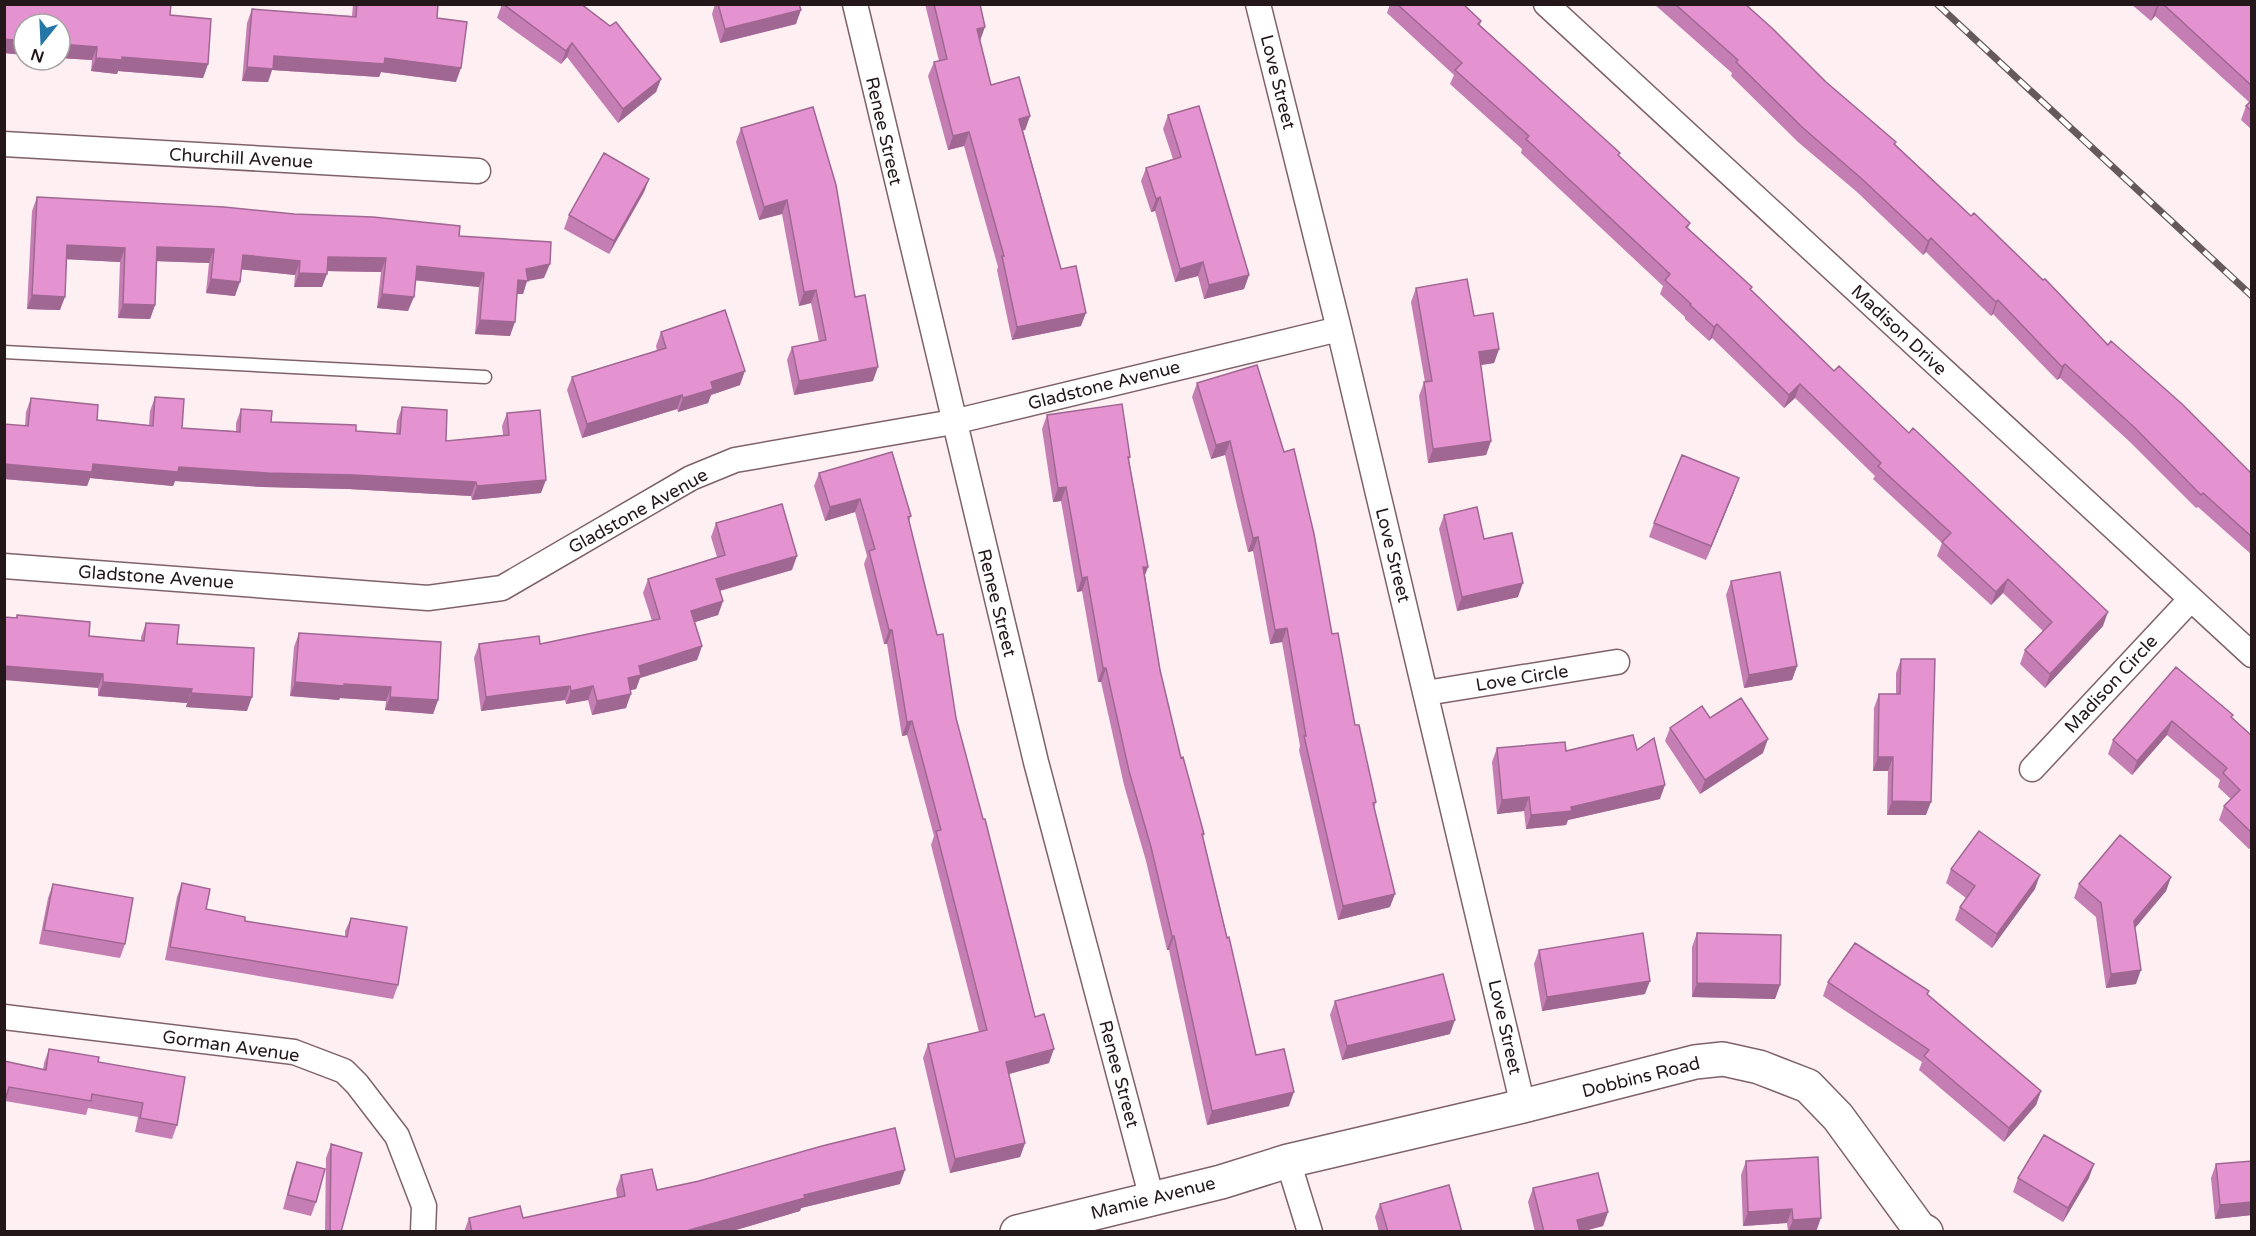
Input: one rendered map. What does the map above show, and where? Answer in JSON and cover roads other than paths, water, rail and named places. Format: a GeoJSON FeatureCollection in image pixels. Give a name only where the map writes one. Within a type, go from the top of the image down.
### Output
{"type":"FeatureCollection","features":[{"type":"Feature","properties":{"kind":"street","name":"Renee Street"},"geometry":{"type":"LineString","coordinates":[[855,4],[1036,762],[1152,1199]]}},
{"type":"Feature","properties":{"kind":"street","name":"Love Street"},"geometry":{"type":"LineString","coordinates":[[1258,4],[1339,329],[1523,1106]]}},
{"type":"Feature","properties":{"kind":"street","name":"Madison Drive"},"geometry":{"type":"LineString","coordinates":[[1546,4],[2252,655]]}},
{"type":"Feature","properties":{"kind":"street","name":"Churchill Avenue"},"geometry":{"type":"LineString","coordinates":[[4,144],[478,171]]}},
{"type":"Feature","properties":{"kind":"street","name":"Gladstone Avenue"},"geometry":{"type":"LineString","coordinates":[[4,566],[428,598],[502,588],[691,478],[735,460],[953,422],[1339,329]]}},
{"type":"Feature","properties":{"kind":"street","name":"Madison Circle"},"geometry":{"type":"LineString","coordinates":[[2032,769],[2191,599]]}},
{"type":"Feature","properties":{"kind":"street","name":"Love Circle"},"geometry":{"type":"LineString","coordinates":[[1426,693],[1617,662]]}},
{"type":"Feature","properties":{"kind":"street","name":"Gorman Avenue"},"geometry":{"type":"LineString","coordinates":[[4,1017],[294,1052],[344,1071],[398,1136],[424,1206],[423,1232]]}},
{"type":"Feature","properties":{"kind":"street","name":"Dobbins Road"},"geometry":{"type":"LineString","coordinates":[[1288,1161],[1523,1106],[1695,1062],[1723,1059],[1759,1067],[1808,1086],[1838,1117],[1920,1230]]}},
{"type":"Feature","properties":{"kind":"street","name":"Mamie Avenue"},"geometry":{"type":"LineString","coordinates":[[1017,1232],[1221,1182],[1288,1161]]}},
{"type":"Feature","properties":{"kind":"street"},"geometry":{"type":"LineString","coordinates":[[1288,1161],[1310,1232]]}},
{"type":"Feature","properties":{"kind":"lane"},"geometry":{"type":"LineString","coordinates":[[4,352],[485,377]]}},
{"type":"Feature","properties":{"kind":"railway"},"geometry":{"type":"LineString","coordinates":[[1937,4],[2252,296]]}}]}
